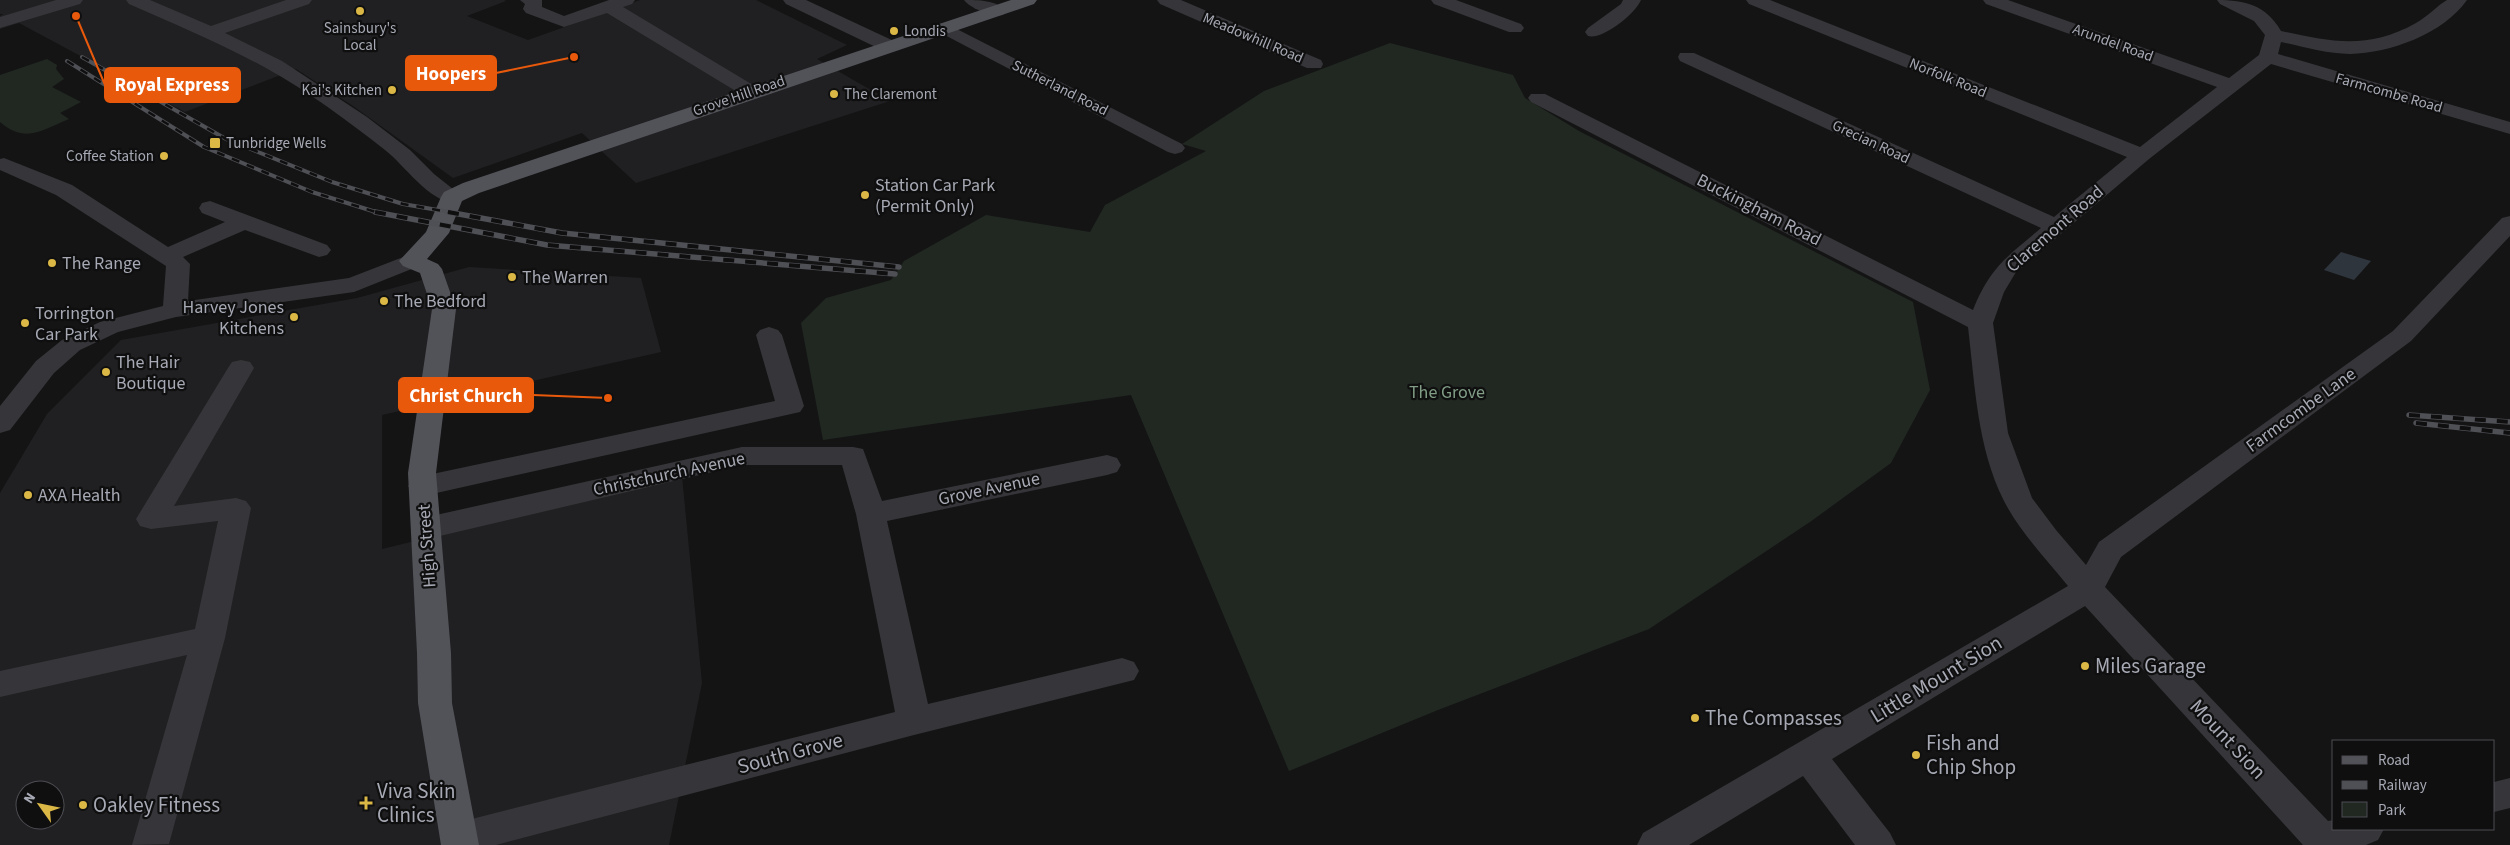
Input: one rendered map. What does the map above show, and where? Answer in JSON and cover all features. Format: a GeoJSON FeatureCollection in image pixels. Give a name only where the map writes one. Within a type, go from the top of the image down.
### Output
{"type":"FeatureCollection","features":[{"type":"Feature","properties":{"kind":"main road","name":"Grove Hill Road"},"geometry":{"type":"LineString","coordinates":[[452,197],[471,188],[751,92],[1028,0]]}},
{"type":"Feature","properties":{"kind":"main road"},"geometry":{"type":"LineString","coordinates":[[411,261],[430,245],[446,218],[452,197]]}},
{"type":"Feature","properties":{"kind":"main road","name":"High Street"},"geometry":{"type":"LineString","coordinates":[[411,261],[430,270],[444,309],[422,473],[434,653],[434,703],[460,842]]}},
{"type":"Feature","properties":{"kind":"street"},"geometry":{"type":"LineString","coordinates":[[0,23],[74,0]]}},
{"type":"Feature","properties":{"kind":"street"},"geometry":{"type":"LineString","coordinates":[[135,0],[210,32],[275,65],[360,121],[403,154],[426,179],[452,197]]}},
{"type":"Feature","properties":{"kind":"street"},"geometry":{"type":"LineString","coordinates":[[210,32],[303,0]]}},
{"type":"Feature","properties":{"kind":"street"},"geometry":{"type":"LineString","coordinates":[[529,0],[535,2],[532,9],[564,22],[617,3],[751,92]]}},
{"type":"Feature","properties":{"kind":"street"},"geometry":{"type":"LineString","coordinates":[[792,0],[889,46]]}},
{"type":"Feature","properties":{"kind":"street"},"geometry":{"type":"LineString","coordinates":[[973,0],[997,11]]}},
{"type":"Feature","properties":{"kind":"street","name":"Meadowhill Road"},"geometry":{"type":"LineString","coordinates":[[1166,0],[1314,64]]}},
{"type":"Feature","properties":{"kind":"street"},"geometry":{"type":"LineString","coordinates":[[1440,0],[1515,28]]}},
{"type":"Feature","properties":{"kind":"street"},"geometry":{"type":"LineString","coordinates":[[1594,32],[1629,7],[1632,0]]}},
{"type":"Feature","properties":{"kind":"street","name":"Norfolk Road"},"geometry":{"type":"LineString","coordinates":[[1755,0],[2142,155]]}},
{"type":"Feature","properties":{"kind":"street","name":"Arundel Road"},"geometry":{"type":"LineString","coordinates":[[1992,0],[2232,86]]}},
{"type":"Feature","properties":{"kind":"street"},"geometry":{"type":"LineString","coordinates":[[2226,0],[2262,19],[2270,27],[2274,35],[2268,57]]}},
{"type":"Feature","properties":{"kind":"street"},"geometry":{"type":"LineString","coordinates":[[2274,35],[2336,47],[2361,48],[2394,40],[2425,26],[2458,0]]}},
{"type":"Feature","properties":{"kind":"street","name":"Sutherland Road"},"geometry":{"type":"LineString","coordinates":[[944,28],[1175,148]]}},
{"type":"Feature","properties":{"kind":"street","name":"Grecian Road"},"geometry":{"type":"LineString","coordinates":[[1687,57],[2056,226]]}},
{"type":"Feature","properties":{"kind":"street","name":"Claremont Road"},"geometry":{"type":"LineString","coordinates":[[2088,589],[2045,538],[2018,500],[1994,433],[1980,323],[1992,292],[2007,268],[2142,155],[2268,57]]}},
{"type":"Feature","properties":{"kind":"street","name":"Farmcombe Road"},"geometry":{"type":"LineString","coordinates":[[2268,57],[2510,128]]}},
{"type":"Feature","properties":{"kind":"street","name":"Buckingham Road"},"geometry":{"type":"LineString","coordinates":[[1538,98],[1980,323]]}},
{"type":"Feature","properties":{"kind":"street"},"geometry":{"type":"LineString","coordinates":[[4,164],[64,190],[178,264],[175,310]]}},
{"type":"Feature","properties":{"kind":"street"},"geometry":{"type":"LineString","coordinates":[[210,208],[319,250]]}},
{"type":"Feature","properties":{"kind":"street"},"geometry":{"type":"LineString","coordinates":[[166,256],[246,222]]}},
{"type":"Feature","properties":{"kind":"street","name":"Farmcombe Lane"},"geometry":{"type":"LineString","coordinates":[[2088,589],[2110,550],[2402,336],[2510,223]]}},
{"type":"Feature","properties":{"kind":"street"},"geometry":{"type":"LineString","coordinates":[[0,424],[45,367],[71,345],[110,328],[175,310],[354,285],[411,261]]}},
{"type":"Feature","properties":{"kind":"street"},"geometry":{"type":"LineString","coordinates":[[423,486],[790,406],[769,334]]}},
{"type":"Feature","properties":{"kind":"street"},"geometry":{"type":"LineString","coordinates":[[150,844],[209,638],[236,508],[151,520],[241,368]]}},
{"type":"Feature","properties":{"kind":"street","name":"Christchurch Avenue"},"geometry":{"type":"LineString","coordinates":[[427,528],[742,456],[853,456],[871,514],[914,720]]}},
{"type":"Feature","properties":{"kind":"street","name":"Grove Avenue"},"geometry":{"type":"LineString","coordinates":[[871,514],[1107,465]]}},
{"type":"Feature","properties":{"kind":"street","name":"Little Mount Sion"},"geometry":{"type":"LineString","coordinates":[[1656,845],[2088,589]]}},
{"type":"Feature","properties":{"kind":"street","name":"Mount Sion"},"geometry":{"type":"LineString","coordinates":[[2088,589],[2324,842]]}},
{"type":"Feature","properties":{"kind":"street"},"geometry":{"type":"LineString","coordinates":[[0,684],[209,638]]}},
{"type":"Feature","properties":{"kind":"street","name":"South Grove"},"geometry":{"type":"LineString","coordinates":[[460,842],[914,720],[1122,671]]}},
{"type":"Feature","properties":{"kind":"street"},"geometry":{"type":"LineString","coordinates":[[1808,755],[1877,845]]}},
{"type":"Feature","properties":{"kind":"street"},"geometry":{"type":"LineString","coordinates":[[2495,797],[2510,793]]}},
{"type":"Feature","properties":{"kind":"street"},"geometry":{"type":"LineString","coordinates":[[2324,842],[2362,830]]}},
{"type":"Feature","properties":{"kind":"shaded area"},"geometry":{"type":"Polygon","coordinates":[[[0,0],[504,0],[506,1],[467,16],[528,40],[640,0],[756,0],[847,45],[817,59],[890,101],[636,183],[582,133],[453,178],[353,106],[296,69],[185,112],[19,23],[0,29],[0,16],[3,14],[0,14],[0,0]]]}},
{"type":"Feature","properties":{"kind":"shaded area"},"geometry":{"type":"Polygon","coordinates":[[[2341,252],[2371,261],[2354,280],[2324,270],[2341,252]]]}},
{"type":"Feature","properties":{"kind":"shaded area"},"geometry":{"type":"Polygon","coordinates":[[[469,267],[641,278],[661,352],[382,415],[382,549],[682,476],[702,683],[669,845],[0,845],[0,493],[47,414],[121,340],[357,298],[469,267]]]}},
{"type":"Feature","properties":{"kind":"green space","name":"The Grove"},"geometry":{"type":"Polygon","coordinates":[[[1390,43],[1513,75],[1525,98],[1579,131],[1913,302],[1930,390],[1891,463],[1810,522],[1649,629],[1438,710],[1289,771],[1131,395],[823,440],[801,323],[826,298],[891,280],[904,261],[986,215],[1090,232],[1105,205],[1206,151],[1182,144],[1264,91],[1390,43]]]}},
{"type":"Feature","properties":{"kind":"green space"},"geometry":{"type":"Polygon","coordinates":[[[47,59],[57,65],[56,69],[64,79],[52,87],[81,102],[60,113],[69,119],[42,131],[26,134],[9,129],[0,122],[0,75],[47,59]]]}},
{"type":"Feature","properties":{"kind":"railway"},"geometry":{"type":"LineString","coordinates":[[82,57],[226,139],[332,182],[403,204],[455,213]]}},
{"type":"Feature","properties":{"kind":"railway"},"geometry":{"type":"LineString","coordinates":[[67,61],[204,147],[312,192],[377,212]]}},
{"type":"Feature","properties":{"kind":"railway"},"geometry":{"type":"LineString","coordinates":[[377,212],[547,245],[895,274]]}},
{"type":"Feature","properties":{"kind":"railway"},"geometry":{"type":"LineString","coordinates":[[448,212],[562,233],[899,267]]}},
{"type":"Feature","properties":{"kind":"railway"},"geometry":{"type":"LineString","coordinates":[[2409,415],[2510,422]]}},
{"type":"Feature","properties":{"kind":"railway"},"geometry":{"type":"LineString","coordinates":[[2416,423],[2510,433]]}},
{"type":"Feature","properties":{"kind":"place","name":"Sainsbury's Local"},"geometry":{"type":"Point","coordinates":[360,11]}},
{"type":"Feature","properties":{"kind":"place","name":"Royal Express"},"geometry":{"type":"Point","coordinates":[76,16]}},
{"type":"Feature","properties":{"kind":"place","name":"Londis"},"geometry":{"type":"Point","coordinates":[894,31]}},
{"type":"Feature","properties":{"kind":"place","name":"Hoopers"},"geometry":{"type":"Point","coordinates":[574,57]}},
{"type":"Feature","properties":{"kind":"place","name":"Kai's Kitchen"},"geometry":{"type":"Point","coordinates":[392,90]}},
{"type":"Feature","properties":{"kind":"place","name":"The Claremont"},"geometry":{"type":"Point","coordinates":[834,94]}},
{"type":"Feature","properties":{"kind":"place","name":"Tunbridge Wells"},"geometry":{"type":"Point","coordinates":[215,143]}},
{"type":"Feature","properties":{"kind":"place","name":"Coffee Station"},"geometry":{"type":"Point","coordinates":[164,156]}},
{"type":"Feature","properties":{"kind":"place","name":"Station Car Park (Permit Only)"},"geometry":{"type":"Point","coordinates":[865,195]}},
{"type":"Feature","properties":{"kind":"place","name":"The Range"},"geometry":{"type":"Point","coordinates":[52,263]}},
{"type":"Feature","properties":{"kind":"place","name":"The Warren"},"geometry":{"type":"Point","coordinates":[512,277]}},
{"type":"Feature","properties":{"kind":"place","name":"The Bedford"},"geometry":{"type":"Point","coordinates":[384,301]}},
{"type":"Feature","properties":{"kind":"place","name":"Harvey Jones Kitchens"},"geometry":{"type":"Point","coordinates":[294,317]}},
{"type":"Feature","properties":{"kind":"place","name":"Torrington Car Park"},"geometry":{"type":"Point","coordinates":[25,323]}},
{"type":"Feature","properties":{"kind":"place","name":"The Hair Boutique"},"geometry":{"type":"Point","coordinates":[106,372]}},
{"type":"Feature","properties":{"kind":"place","name":"Christ Church"},"geometry":{"type":"Point","coordinates":[608,398]}},
{"type":"Feature","properties":{"kind":"place","name":"AXA Health"},"geometry":{"type":"Point","coordinates":[28,495]}},
{"type":"Feature","properties":{"kind":"place","name":"Miles Garage"},"geometry":{"type":"Point","coordinates":[2085,666]}},
{"type":"Feature","properties":{"kind":"place","name":"The Compasses"},"geometry":{"type":"Point","coordinates":[1695,718]}},
{"type":"Feature","properties":{"kind":"place","name":"Fish and Chip Shop"},"geometry":{"type":"Point","coordinates":[1916,755]}},
{"type":"Feature","properties":{"kind":"place","name":"Viva Skin Clinics"},"geometry":{"type":"Point","coordinates":[366,803]}},
{"type":"Feature","properties":{"kind":"place","name":"Oakley Fitness"},"geometry":{"type":"Point","coordinates":[83,805]}}]}
